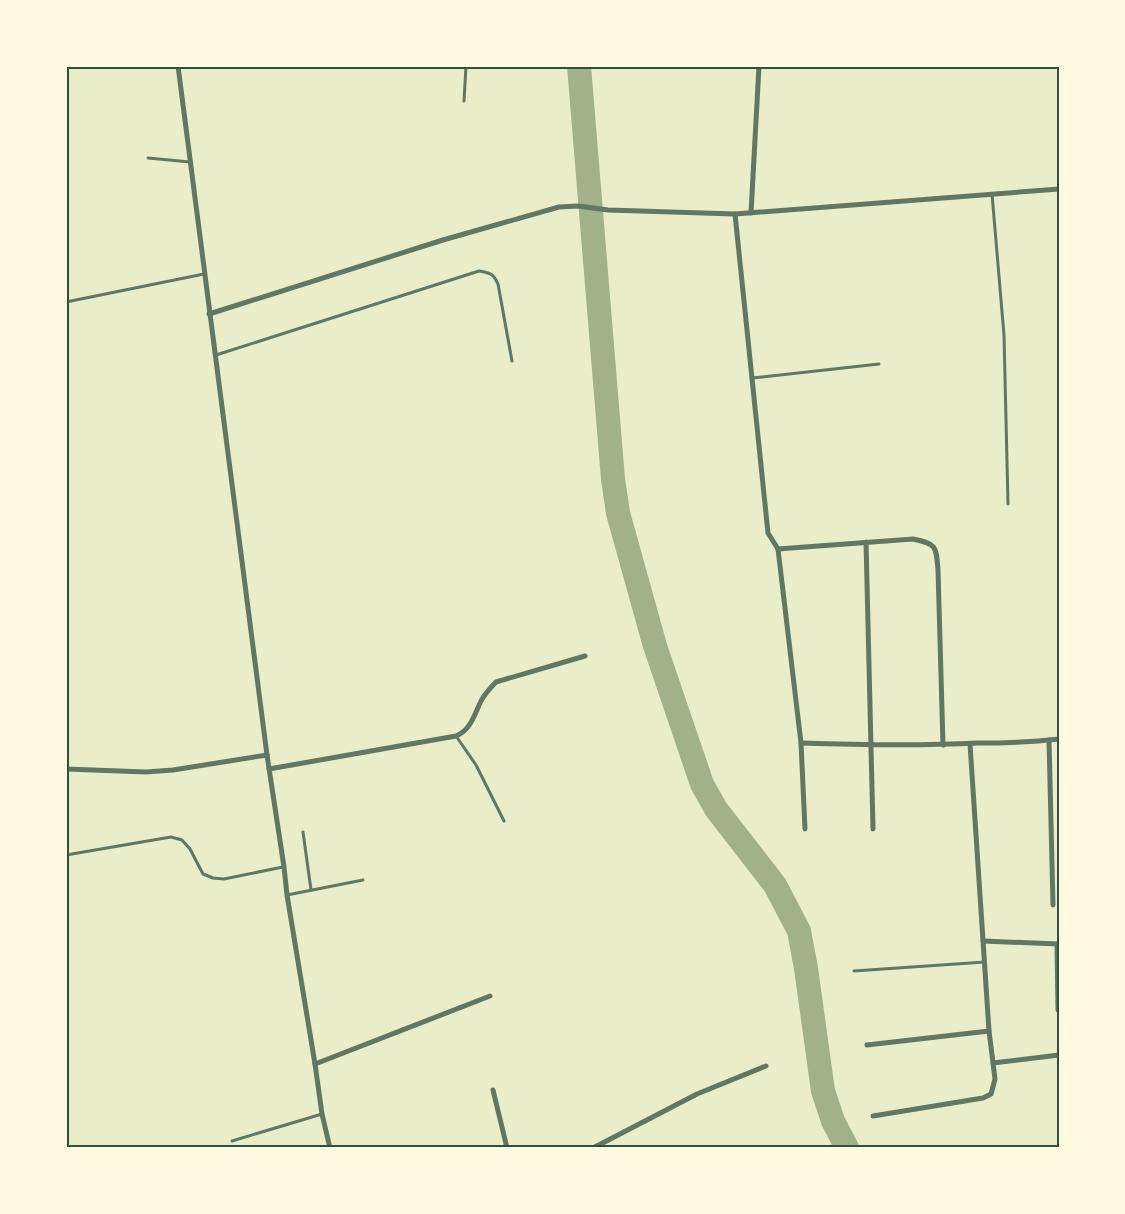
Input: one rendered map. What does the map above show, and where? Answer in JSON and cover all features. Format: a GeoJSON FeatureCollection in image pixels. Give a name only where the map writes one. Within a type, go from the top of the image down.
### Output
{"type":"FeatureCollection","features":[{"type":"Feature","properties":{"kind":"street"},"geometry":{"type":"LineString","coordinates":[[178,66],[267,755],[322,1114],[330,1148]]}},
{"type":"Feature","properties":{"kind":"street"},"geometry":{"type":"LineString","coordinates":[[750,213],[758,66]]}},
{"type":"Feature","properties":{"kind":"street"},"geometry":{"type":"LineString","coordinates":[[210,314],[442,240],[559,207],[578,206],[608,210],[735,214],[1059,189]]}},
{"type":"Feature","properties":{"kind":"street"},"geometry":{"type":"LineString","coordinates":[[735,214],[768,534],[778,549],[801,743],[805,829]]}},
{"type":"Feature","properties":{"kind":"street"},"geometry":{"type":"LineString","coordinates":[[778,549],[913,539],[932,544],[936,551],[943,745]]}},
{"type":"Feature","properties":{"kind":"street"},"geometry":{"type":"LineString","coordinates":[[866,542],[873,829]]}},
{"type":"Feature","properties":{"kind":"street"},"geometry":{"type":"LineString","coordinates":[[269,769],[462,734],[473,721],[488,690],[496,682],[585,656]]}},
{"type":"Feature","properties":{"kind":"street"},"geometry":{"type":"LineString","coordinates":[[801,743],[943,745],[1059,739]]}},
{"type":"Feature","properties":{"kind":"street"},"geometry":{"type":"LineString","coordinates":[[1049,740],[1053,905]]}},
{"type":"Feature","properties":{"kind":"street"},"geometry":{"type":"LineString","coordinates":[[873,1116],[983,1098],[991,1094],[995,1080],[982,941],[970,744]]}},
{"type":"Feature","properties":{"kind":"street"},"geometry":{"type":"LineString","coordinates":[[66,769],[146,772],[173,770],[267,755]]}},
{"type":"Feature","properties":{"kind":"street"},"geometry":{"type":"LineString","coordinates":[[982,941],[1058,944],[1058,1010]]}},
{"type":"Feature","properties":{"kind":"street"},"geometry":{"type":"LineString","coordinates":[[315,1064],[490,996]]}},
{"type":"Feature","properties":{"kind":"street"},"geometry":{"type":"LineString","coordinates":[[867,1045],[989,1031]]}},
{"type":"Feature","properties":{"kind":"street"},"geometry":{"type":"LineString","coordinates":[[993,1063],[1059,1055]]}},
{"type":"Feature","properties":{"kind":"street"},"geometry":{"type":"LineString","coordinates":[[593,1148],[697,1094],[766,1066]]}},
{"type":"Feature","properties":{"kind":"street"},"geometry":{"type":"LineString","coordinates":[[494,1090],[507,1148]]}},
{"type":"Feature","properties":{"kind":"lane"},"geometry":{"type":"LineString","coordinates":[[464,101],[466,66]]}},
{"type":"Feature","properties":{"kind":"lane"},"geometry":{"type":"LineString","coordinates":[[148,158],[190,162]]}},
{"type":"Feature","properties":{"kind":"lane"},"geometry":{"type":"LineString","coordinates":[[992,194],[1004,335],[1008,504]]}},
{"type":"Feature","properties":{"kind":"lane"},"geometry":{"type":"LineString","coordinates":[[215,356],[479,271],[495,276],[498,284],[512,361]]}},
{"type":"Feature","properties":{"kind":"lane"},"geometry":{"type":"LineString","coordinates":[[66,302],[204,274]]}},
{"type":"Feature","properties":{"kind":"lane"},"geometry":{"type":"LineString","coordinates":[[752,378],[879,364]]}},
{"type":"Feature","properties":{"kind":"lane"},"geometry":{"type":"LineString","coordinates":[[456,736],[476,766],[504,821]]}},
{"type":"Feature","properties":{"kind":"lane"},"geometry":{"type":"LineString","coordinates":[[303,832],[311,890]]}},
{"type":"Feature","properties":{"kind":"lane"},"geometry":{"type":"LineString","coordinates":[[66,855],[171,836],[182,840],[190,848],[202,874],[212,878],[224,879],[284,867]]}},
{"type":"Feature","properties":{"kind":"lane"},"geometry":{"type":"LineString","coordinates":[[287,895],[363,880]]}},
{"type":"Feature","properties":{"kind":"lane"},"geometry":{"type":"LineString","coordinates":[[854,971],[985,962]]}},
{"type":"Feature","properties":{"kind":"lane"},"geometry":{"type":"LineString","coordinates":[[232,1141],[322,1114]]}},
{"type":"Feature","properties":{"kind":"waterway"},"geometry":{"type":"LineString","coordinates":[[579,66],[613,479],[618,513],[655,646],[702,784],[716,809],[775,885],[799,931],[823,1091],[833,1121],[847,1148]]}}]}
